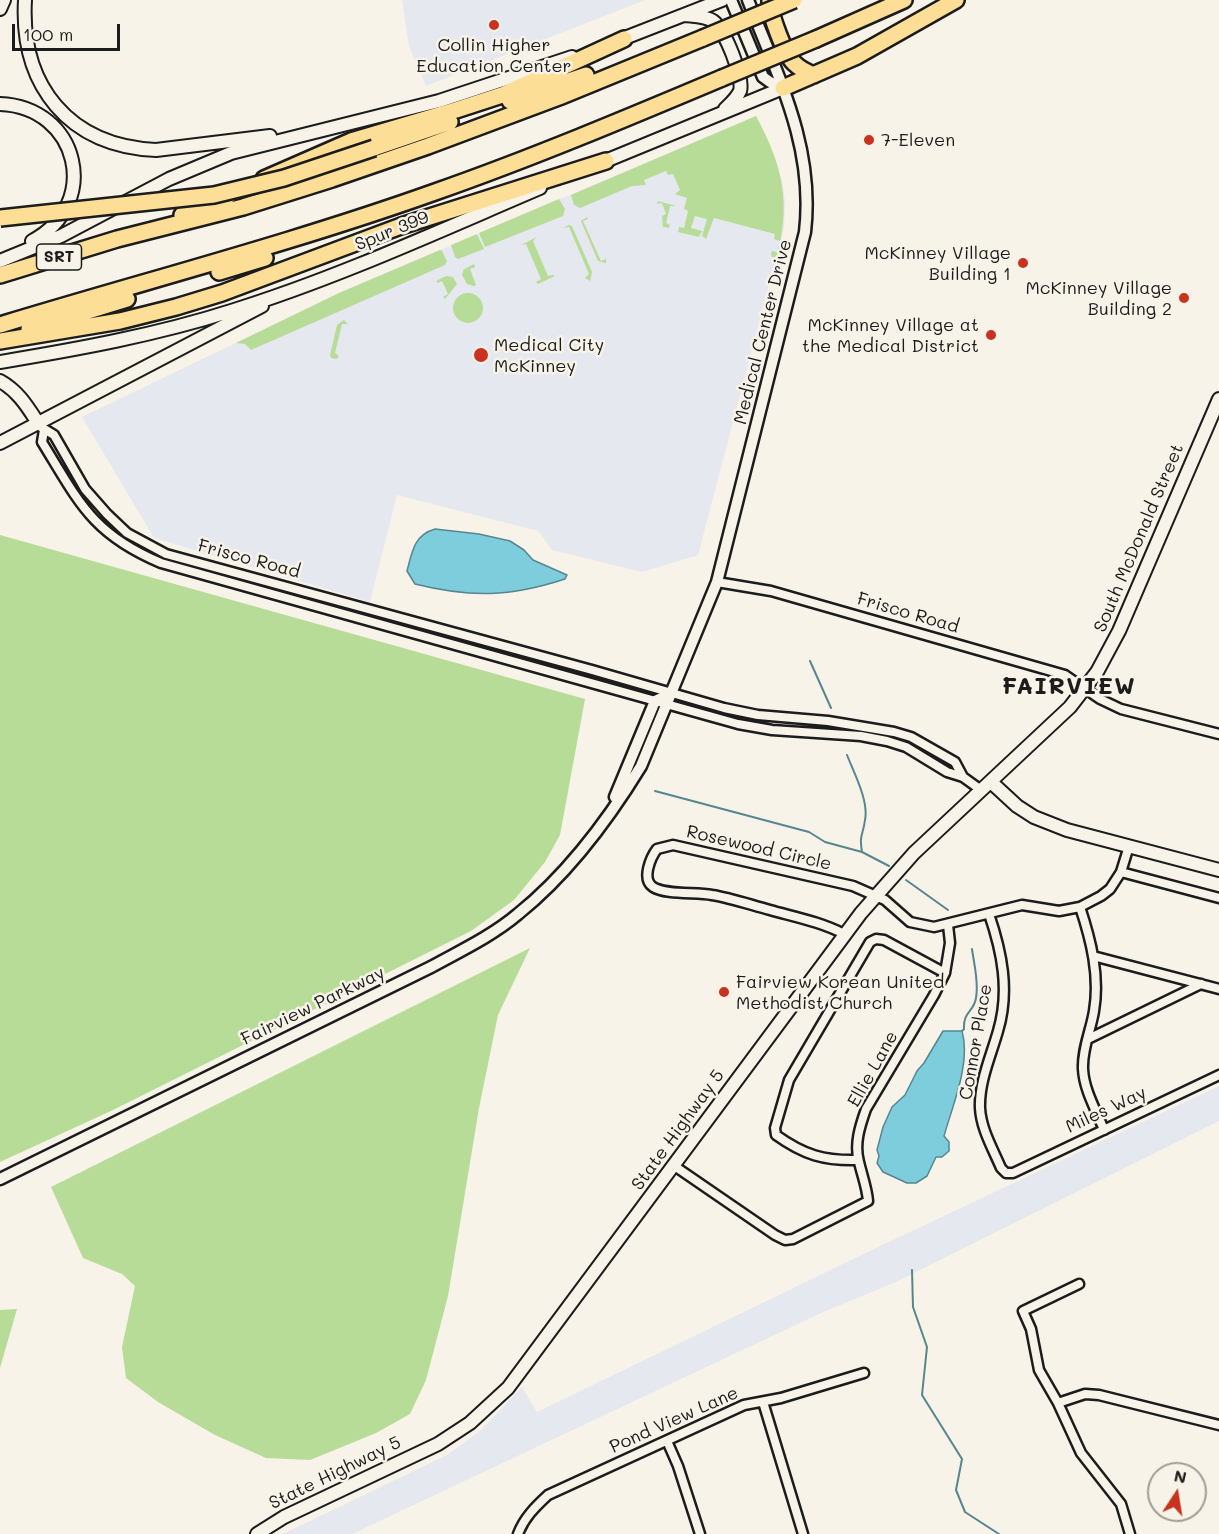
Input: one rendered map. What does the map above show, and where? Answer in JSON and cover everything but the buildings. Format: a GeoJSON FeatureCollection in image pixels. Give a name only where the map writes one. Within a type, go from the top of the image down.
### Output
{"type":"FeatureCollection","features":[{"type":"Feature","properties":{"kind":"highway"},"geometry":{"type":"LineString","coordinates":[[770,0],[771,10],[789,57],[798,67],[814,75]]}},
{"type":"Feature","properties":{"kind":"highway"},"geometry":{"type":"LineString","coordinates":[[0,218],[214,195],[284,178],[646,55],[678,47],[794,0]]}},
{"type":"Feature","properties":{"kind":"highway"},"geometry":{"type":"LineString","coordinates":[[0,325],[292,240],[435,192],[576,139],[904,0]]}},
{"type":"Feature","properties":{"kind":"highway"},"geometry":{"type":"LineString","coordinates":[[783,88],[863,53],[956,0]]}},
{"type":"Feature","properties":{"kind":"highway"},"geometry":{"type":"LineString","coordinates":[[117,239],[195,211],[351,141],[456,111],[502,95],[624,39]]}},
{"type":"Feature","properties":{"kind":"highway","name":"SRT"},"geometry":{"type":"LineString","coordinates":[[0,275],[117,239],[273,198],[428,146],[559,97],[678,47]]}},
{"type":"Feature","properties":{"kind":"highway"},"geometry":{"type":"LineString","coordinates":[[0,341],[120,321],[176,307],[270,276],[401,226],[606,161]]}},
{"type":"Feature","properties":{"kind":"highway"},"geometry":{"type":"LineString","coordinates":[[0,341],[27,329],[244,265],[353,229],[394,214],[435,192]]}},
{"type":"Feature","properties":{"kind":"main road"},"geometry":{"type":"LineString","coordinates":[[0,9],[4,0]]}},
{"type":"Feature","properties":{"kind":"main road"},"geometry":{"type":"LineString","coordinates":[[25,0],[25,38],[38,78],[51,99],[65,115],[97,137],[116,145],[156,150],[322,129]]}},
{"type":"Feature","properties":{"kind":"main road"},"geometry":{"type":"LineString","coordinates":[[0,261],[61,236],[169,179],[203,164],[257,146],[439,101],[624,39],[722,0]]}},
{"type":"Feature","properties":{"kind":"main road"},"geometry":{"type":"LineString","coordinates":[[682,15],[702,17],[713,21],[723,32],[741,79],[740,90],[736,98],[720,114]]}},
{"type":"Feature","properties":{"kind":"main road","name":"Spur 399"},"geometry":{"type":"LineString","coordinates":[[0,362],[73,350],[147,334],[231,311],[387,253],[783,88]]}},
{"type":"Feature","properties":{"kind":"main road"},"geometry":{"type":"LineString","coordinates":[[0,105],[25,108],[40,115],[56,127],[66,142],[70,154],[74,181],[67,209],[56,224],[45,234],[0,261]]}},
{"type":"Feature","properties":{"kind":"main road"},"geometry":{"type":"LineString","coordinates":[[0,443],[41,426],[303,285]]}},
{"type":"Feature","properties":{"kind":"main road"},"geometry":{"type":"LineString","coordinates":[[0,381],[22,398],[41,426]]}},
{"type":"Feature","properties":{"kind":"main road","name":"South McDonald Street"},"geometry":{"type":"LineString","coordinates":[[1085,688],[1108,653],[1119,631],[1219,399]]}},
{"type":"Feature","properties":{"kind":"main road","name":"State Highway 5"},"geometry":{"type":"LineString","coordinates":[[257,1534],[284,1517],[438,1444],[460,1431],[480,1414],[515,1378],[844,934],[876,895],[914,854],[1050,727],[1085,688]]}},
{"type":"Feature","properties":{"kind":"main road"},"geometry":{"type":"LineString","coordinates":[[986,786],[1034,817],[1067,830],[1219,870]]}},
{"type":"Feature","properties":{"kind":"street"},"geometry":{"type":"LineString","coordinates":[[731,0],[763,77],[783,88]]}},
{"type":"Feature","properties":{"kind":"street","name":"Medical Center Drive"},"geometry":{"type":"LineString","coordinates":[[717,582],[805,231],[808,198],[805,160],[796,124],[748,0]]}},
{"type":"Feature","properties":{"kind":"street"},"geometry":{"type":"LineString","coordinates":[[41,426],[42,442],[67,486],[92,518],[105,531],[134,551],[161,563],[738,724],[772,730],[861,736],[906,747],[947,771],[986,786]]}},
{"type":"Feature","properties":{"kind":"street","name":"Frisco Road"},"geometry":{"type":"LineString","coordinates":[[41,426],[54,435],[85,489],[107,514],[128,533],[166,554],[724,708],[758,715],[821,720],[894,732],[910,737],[955,762],[963,777]]}},
{"type":"Feature","properties":{"kind":"street"},"geometry":{"type":"LineString","coordinates":[[161,563],[166,554]]}},
{"type":"Feature","properties":{"kind":"street","name":"Frisco Road"},"geometry":{"type":"LineString","coordinates":[[717,582],[771,591],[1065,675],[1121,709],[1219,734]]}},
{"type":"Feature","properties":{"kind":"street","name":"Fairview Parkway"},"geometry":{"type":"LineString","coordinates":[[0,1179],[421,972],[482,939],[518,914],[555,880],[590,841],[641,766],[717,582]]}},
{"type":"Feature","properties":{"kind":"street"},"geometry":{"type":"LineString","coordinates":[[360,620],[363,608]]}},
{"type":"Feature","properties":{"kind":"street"},"geometry":{"type":"LineString","coordinates":[[533,667],[536,655]]}},
{"type":"Feature","properties":{"kind":"street"},"geometry":{"type":"LineString","coordinates":[[655,701],[672,693]]}},
{"type":"Feature","properties":{"kind":"street","name":"Fairview Parkway"},"geometry":{"type":"LineString","coordinates":[[607,816],[655,701]]}},
{"type":"Feature","properties":{"kind":"street"},"geometry":{"type":"LineString","coordinates":[[820,732],[821,720]]}},
{"type":"Feature","properties":{"kind":"street","name":"Rosewood Circle"},"geometry":{"type":"LineString","coordinates":[[844,934],[825,925],[714,895],[668,891],[653,887],[648,879],[652,857],[657,849],[673,845],[852,886],[876,895]]}},
{"type":"Feature","properties":{"kind":"street"},"geometry":{"type":"LineString","coordinates":[[876,895],[910,922],[934,927],[1022,905],[1059,911],[1080,907],[1101,896],[1115,882],[1121,872],[1129,846]]}},
{"type":"Feature","properties":{"kind":"street"},"geometry":{"type":"LineString","coordinates":[[1121,872],[1219,898]]}},
{"type":"Feature","properties":{"kind":"street"},"geometry":{"type":"LineString","coordinates":[[1080,907],[1093,956],[1094,1008],[1083,1054],[1086,1087],[1104,1130]]}},
{"type":"Feature","properties":{"kind":"street","name":"Connor Place"},"geometry":{"type":"LineString","coordinates":[[989,914],[1001,953],[1005,978],[1004,1001],[999,1028],[981,1090],[980,1107],[982,1124],[1001,1168],[1006,1173]]}},
{"type":"Feature","properties":{"kind":"street","name":"Ellie Lane"},"geometry":{"type":"LineString","coordinates":[[673,1165],[785,1240],[793,1239],[868,1201],[858,1160],[859,1137],[866,1109],[945,973],[950,943],[948,925]]}},
{"type":"Feature","properties":{"kind":"street"},"geometry":{"type":"LineString","coordinates":[[858,1160],[834,1161],[809,1155],[776,1135],[775,1128],[789,1080],[870,942],[876,939],[884,940],[945,973]]}},
{"type":"Feature","properties":{"kind":"street"},"geometry":{"type":"LineString","coordinates":[[1093,956],[1219,989]]}},
{"type":"Feature","properties":{"kind":"street"},"geometry":{"type":"LineString","coordinates":[[1088,1039],[1201,984]]}},
{"type":"Feature","properties":{"kind":"street","name":"Miles Way"},"geometry":{"type":"LineString","coordinates":[[1006,1173],[1013,1173],[1219,1075]]}},
{"type":"Feature","properties":{"kind":"street"},"geometry":{"type":"LineString","coordinates":[[1078,1284],[1023,1311],[1031,1329],[1039,1370],[1058,1403],[1081,1453],[1121,1504],[1130,1534]]}},
{"type":"Feature","properties":{"kind":"street","name":"Pond View Lane"},"geometry":{"type":"LineString","coordinates":[[518,1534],[523,1522],[548,1495],[744,1405],[781,1398],[864,1373]]}},
{"type":"Feature","properties":{"kind":"street"},"geometry":{"type":"LineString","coordinates":[[1058,1403],[1085,1394],[1099,1395],[1219,1425]]}},
{"type":"Feature","properties":{"kind":"street"},"geometry":{"type":"LineString","coordinates":[[763,1401],[804,1532]]}},
{"type":"Feature","properties":{"kind":"street"},"geometry":{"type":"LineString","coordinates":[[666,1441],[678,1466],[700,1534]]}},
{"type":"Feature","properties":{"kind":"shaded area","name":"Collin Higher Education Center"},"geometry":{"type":"Polygon","coordinates":[[[402,0],[645,0],[426,86],[409,46],[402,0]]]}},
{"type":"Feature","properties":{"kind":"shaded area","name":"Medical City McKinney"},"geometry":{"type":"Polygon","coordinates":[[[756,116],[782,180],[785,202],[784,228],[698,555],[642,572],[552,550],[538,531],[397,495],[370,602],[154,538],[82,417],[339,293],[756,116]]]}},
{"type":"Feature","properties":{"kind":"shaded area"},"geometry":{"type":"Polygon","coordinates":[[[1219,1086],[1219,1121],[896,1282],[819,1314],[352,1534],[283,1534],[447,1455],[480,1431],[522,1387],[537,1412],[1219,1086]]]}},
{"type":"Feature","properties":{"kind":"green space"},"geometry":{"type":"Polygon","coordinates":[[[756,116],[773,151],[782,185],[783,219],[781,237],[777,257],[772,257],[771,254],[772,251],[777,252],[780,241],[774,239],[775,234],[714,218],[706,239],[702,236],[707,219],[695,216],[691,228],[702,231],[699,237],[678,232],[679,227],[684,228],[688,211],[684,209],[687,198],[675,194],[680,190],[673,174],[668,175],[666,171],[644,180],[646,185],[632,186],[580,208],[574,205],[571,195],[756,116]]]}},
{"type":"Feature","properties":{"kind":"green space"},"geometry":{"type":"Polygon","coordinates":[[[559,199],[565,209],[563,216],[485,247],[479,233],[559,199]]]}},
{"type":"Feature","properties":{"kind":"green space"},"geometry":{"type":"Polygon","coordinates":[[[658,201],[676,206],[670,206],[666,223],[670,225],[669,228],[663,227],[662,216],[666,214],[662,203],[657,204],[658,201]]]}},
{"type":"Feature","properties":{"kind":"green space"},"geometry":{"type":"Polygon","coordinates":[[[587,217],[588,219],[583,221],[601,261],[606,259],[606,263],[598,261],[581,221],[587,217]]]}},
{"type":"Feature","properties":{"kind":"green space"},"geometry":{"type":"Polygon","coordinates":[[[572,226],[592,272],[590,281],[585,278],[589,274],[569,227],[563,228],[572,226]]]}},
{"type":"Feature","properties":{"kind":"green space"},"geometry":{"type":"Polygon","coordinates":[[[477,234],[484,249],[458,259],[455,257],[451,245],[477,234]]]}},
{"type":"Feature","properties":{"kind":"green space"},"geometry":{"type":"Polygon","coordinates":[[[537,237],[533,241],[548,276],[555,276],[538,284],[536,282],[541,279],[526,244],[521,245],[537,237]]]}},
{"type":"Feature","properties":{"kind":"green space"},"geometry":{"type":"Polygon","coordinates":[[[440,250],[447,261],[445,265],[251,350],[245,344],[236,343],[339,293],[440,250]]]}},
{"type":"Feature","properties":{"kind":"green space"},"geometry":{"type":"Polygon","coordinates":[[[474,264],[475,267],[470,269],[476,285],[474,286],[467,284],[462,275],[464,269],[474,264]]]}},
{"type":"Feature","properties":{"kind":"green space"},"geometry":{"type":"Polygon","coordinates":[[[446,276],[453,277],[457,284],[445,299],[443,297],[448,294],[442,281],[438,283],[436,281],[446,276]]]}},
{"type":"Feature","properties":{"kind":"green space"},"geometry":{"type":"Polygon","coordinates":[[[468,293],[478,298],[483,308],[478,318],[468,323],[458,318],[453,308],[458,298],[468,293]]]}},
{"type":"Feature","properties":{"kind":"green space"},"geometry":{"type":"Polygon","coordinates":[[[344,320],[348,324],[342,324],[335,353],[339,357],[331,358],[337,325],[344,320]]]}},
{"type":"Feature","properties":{"kind":"green space"},"geometry":{"type":"Polygon","coordinates":[[[0,535],[585,699],[560,835],[545,862],[514,900],[471,931],[113,1110],[0,1162],[0,535]]]}},
{"type":"Feature","properties":{"kind":"green space"},"geometry":{"type":"Polygon","coordinates":[[[530,948],[498,1015],[479,1108],[448,1296],[426,1380],[410,1414],[376,1433],[310,1460],[266,1458],[215,1435],[158,1402],[126,1378],[122,1347],[135,1286],[122,1274],[83,1258],[51,1187],[530,948]]]}},
{"type":"Feature","properties":{"kind":"green space"},"geometry":{"type":"Polygon","coordinates":[[[17,1309],[0,1368],[0,1310],[17,1309]]]}},
{"type":"Feature","properties":{"kind":"water"},"geometry":{"type":"Polygon","coordinates":[[[435,529],[479,534],[510,541],[524,550],[533,560],[567,575],[565,579],[545,585],[490,594],[454,592],[415,584],[407,571],[415,545],[422,535],[435,529]]]}},
{"type":"Feature","properties":{"kind":"water"},"geometry":{"type":"Polygon","coordinates":[[[943,1031],[962,1031],[964,1043],[960,1084],[944,1136],[949,1142],[949,1151],[942,1157],[936,1157],[927,1176],[916,1183],[907,1183],[883,1172],[877,1163],[879,1156],[877,1150],[883,1127],[892,1107],[905,1095],[917,1071],[943,1031]]]}},
{"type":"Feature","properties":{"kind":"waterway"},"geometry":{"type":"LineString","coordinates":[[810,661],[831,708]]}},
{"type":"Feature","properties":{"kind":"waterway"},"geometry":{"type":"LineString","coordinates":[[847,755],[865,804],[866,812],[861,838],[862,852],[889,866]]}},
{"type":"Feature","properties":{"kind":"waterway"},"geometry":{"type":"LineString","coordinates":[[655,791],[809,832],[825,842],[862,852]]}},
{"type":"Feature","properties":{"kind":"waterway"},"geometry":{"type":"LineString","coordinates":[[906,880],[948,910]]}},
{"type":"Feature","properties":{"kind":"waterway"},"geometry":{"type":"LineString","coordinates":[[962,1031],[965,1019],[975,1003],[977,992],[972,949]]}},
{"type":"Feature","properties":{"kind":"waterway"},"geometry":{"type":"LineString","coordinates":[[912,1270],[913,1307],[927,1347],[922,1395],[962,1459],[956,1490],[965,1512],[999,1534]]}},
{"type":"Feature","properties":{"kind":"place","name":"Collin Higher Education Center"},"geometry":{"type":"Point","coordinates":[494,25]}},
{"type":"Feature","properties":{"kind":"place","name":"7-Eleven"},"geometry":{"type":"Point","coordinates":[869,140]}},
{"type":"Feature","properties":{"kind":"place","name":"McKinney Village Building 1"},"geometry":{"type":"Point","coordinates":[1023,263]}},
{"type":"Feature","properties":{"kind":"place","name":"McKinney Village Building 2"},"geometry":{"type":"Point","coordinates":[1184,298]}},
{"type":"Feature","properties":{"kind":"place","name":"McKinney Village at the Medical District"},"geometry":{"type":"Point","coordinates":[991,335]}},
{"type":"Feature","properties":{"kind":"place","name":"Medical City McKinney"},"geometry":{"type":"Point","coordinates":[481,355]}},
{"type":"Feature","properties":{"kind":"place","name":"Fairview Korean United Methodist Church"},"geometry":{"type":"Point","coordinates":[724,992]}},
{"type":"Feature","properties":{"kind":"district","name":"FAIRVIEW"},"geometry":{"type":"Point","coordinates":[1069,687]}}]}
